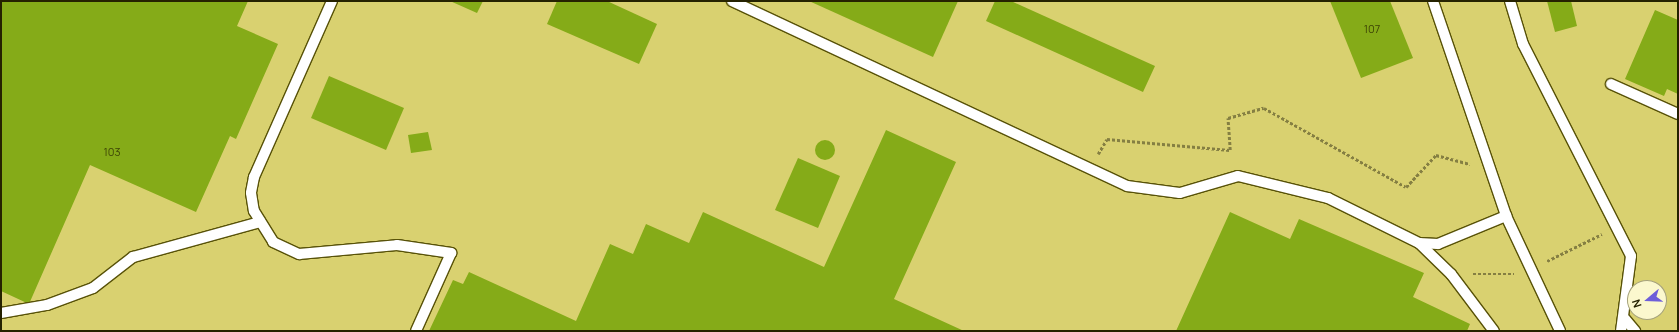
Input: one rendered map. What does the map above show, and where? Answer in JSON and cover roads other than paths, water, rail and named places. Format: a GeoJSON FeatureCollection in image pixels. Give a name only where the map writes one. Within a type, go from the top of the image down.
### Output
{"type":"FeatureCollection","features":[{"type":"Feature","properties":{"kind":"lane"},"geometry":{"type":"LineString","coordinates":[[332,1],[254,177],[251,193],[260,222],[273,242],[299,254],[397,245],[451,253],[416,331]]}},
{"type":"Feature","properties":{"kind":"lane"},"geometry":{"type":"LineString","coordinates":[[732,1],[1127,186],[1180,193],[1238,176],[1328,198],[1419,243],[1451,274],[1494,331]]}},
{"type":"Feature","properties":{"kind":"lane"},"geometry":{"type":"LineString","coordinates":[[1432,1],[1488,170],[1506,216],[1560,331]]}},
{"type":"Feature","properties":{"kind":"lane"},"geometry":{"type":"LineString","coordinates":[[1510,1],[1523,44],[1631,256],[1625,319],[1621,331]]}},
{"type":"Feature","properties":{"kind":"lane"},"geometry":{"type":"LineString","coordinates":[[1611,84],[1678,114]]}},
{"type":"Feature","properties":{"kind":"lane"},"geometry":{"type":"LineString","coordinates":[[1419,243],[1438,244],[1506,216]]}},
{"type":"Feature","properties":{"kind":"lane"},"geometry":{"type":"LineString","coordinates":[[1,314],[47,305],[93,288],[133,257],[260,222]]}},
{"type":"Feature","properties":{"kind":"lane"},"geometry":{"type":"LineString","coordinates":[[1625,319],[1635,331]]}}]}
